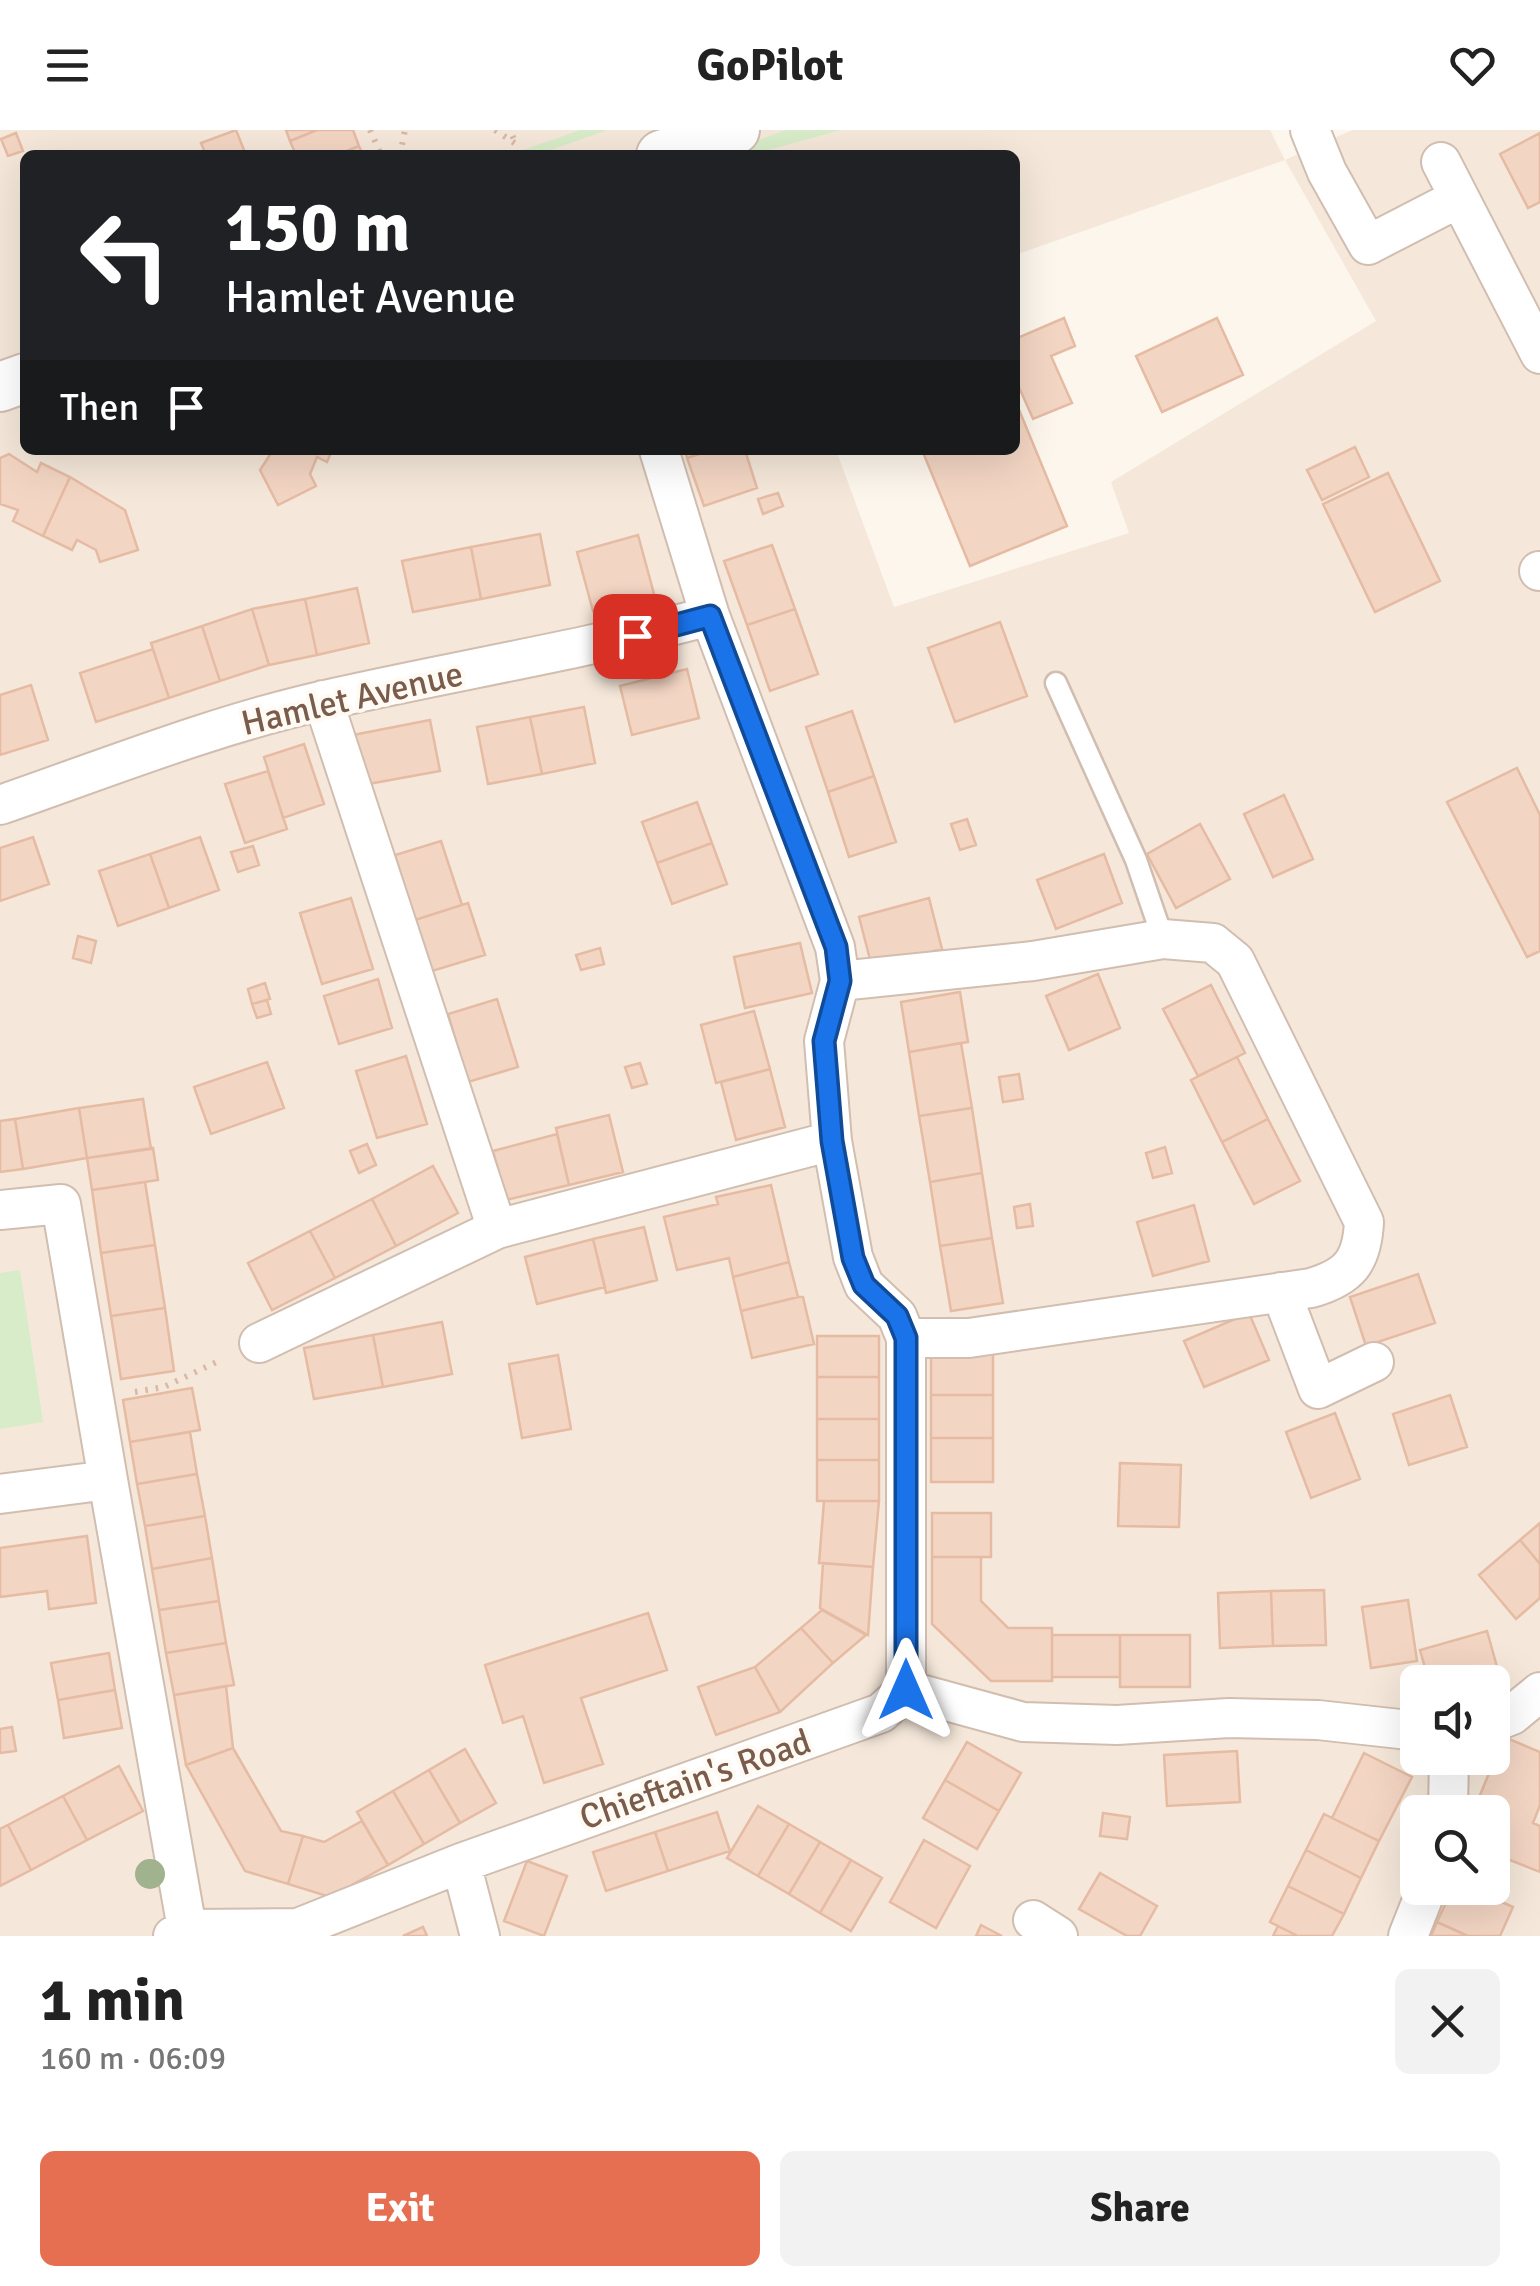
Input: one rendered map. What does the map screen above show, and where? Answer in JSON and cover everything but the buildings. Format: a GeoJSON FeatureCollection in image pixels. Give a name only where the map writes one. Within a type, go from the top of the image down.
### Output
{"type":"FeatureCollection","features":[{"type":"Feature","properties":{"kind":"street"},"geometry":{"type":"LineString","coordinates":[[676,150],[735,130]]}},
{"type":"Feature","properties":{"kind":"street"},"geometry":{"type":"LineString","coordinates":[[1310,130],[1326,172],[1368,246],[1460,198]]}},
{"type":"Feature","properties":{"kind":"street"},"geometry":{"type":"LineString","coordinates":[[1442,162],[1540,354]]}},
{"type":"Feature","properties":{"kind":"street"},"geometry":{"type":"LineString","coordinates":[[661,455],[710,616],[836,947],[840,981],[824,1041],[832,1141],[853,1258],[864,1285],[897,1316],[906,1338],[906,1690],[1022,1722],[1116,1726],[1229,1718],[1318,1720],[1400,1730]]}},
{"type":"Feature","properties":{"kind":"street","name":"Hamlet Avenue"},"geometry":{"type":"LineString","coordinates":[[0,805],[234,725],[323,700],[635,636],[710,616]]}},
{"type":"Feature","properties":{"kind":"street"},"geometry":{"type":"LineString","coordinates":[[323,700],[497,1229]]}},
{"type":"Feature","properties":{"kind":"street"},"geometry":{"type":"LineString","coordinates":[[840,981],[1033,960],[1163,938],[1213,944],[1236,962],[1358,1200],[1364,1222],[1358,1262],[1339,1280],[969,1338],[906,1338]]}},
{"type":"Feature","properties":{"kind":"street"},"geometry":{"type":"LineString","coordinates":[[259,1343],[497,1229],[832,1141]]}},
{"type":"Feature","properties":{"kind":"street"},"geometry":{"type":"LineString","coordinates":[[0,1210],[60,1204],[180,1933]]}},
{"type":"Feature","properties":{"kind":"street"},"geometry":{"type":"LineString","coordinates":[[1281,1292],[1318,1389],[1374,1362]]}},
{"type":"Feature","properties":{"kind":"street"},"geometry":{"type":"LineString","coordinates":[[0,1494],[108,1480]]}},
{"type":"Feature","properties":{"kind":"street","name":"Chieftain's Road"},"geometry":{"type":"LineString","coordinates":[[180,1933],[298,1928],[460,1863],[881,1713],[906,1690]]}},
{"type":"Feature","properties":{"kind":"street"},"geometry":{"type":"LineString","coordinates":[[1510,1716],[1540,1692]]}},
{"type":"Feature","properties":{"kind":"street"},"geometry":{"type":"LineString","coordinates":[[460,1863],[480,1936]]}},
{"type":"Feature","properties":{"kind":"street"},"geometry":{"type":"LineString","coordinates":[[1408,1936],[1420,1905]]}},
{"type":"Feature","properties":{"kind":"lane"},"geometry":{"type":"LineString","coordinates":[[1056,682],[1136,860],[1163,938]]}},
{"type":"Feature","properties":{"kind":"path"},"geometry":{"type":"LineString","coordinates":[[496,130],[516,144],[510,130]]}},
{"type":"Feature","properties":{"kind":"path"},"geometry":{"type":"LineString","coordinates":[[94,1398],[164,1387],[259,1343]]}},
{"type":"Feature","properties":{"kind":"shaded area"},"geometry":{"type":"Polygon","coordinates":[[[0,130],[1270,130],[1285,160],[1352,130],[1540,130],[1540,1936],[0,1936],[0,130]]]}},
{"type":"Feature","properties":{"kind":"green space"},"geometry":{"type":"Polygon","coordinates":[[[580,130],[608,130],[550,150],[523,150],[580,130]]]}},
{"type":"Feature","properties":{"kind":"green space"},"geometry":{"type":"Polygon","coordinates":[[[786,130],[841,130],[768,150],[732,150],[786,130]]]}},
{"type":"Feature","properties":{"kind":"green space"},"geometry":{"type":"Polygon","coordinates":[[[20,1270],[43,1422],[0,1429],[0,1273],[20,1270]]]}},
{"type":"Feature","properties":{"kind":"route"},"geometry":{"type":"LineString","coordinates":[[635,636],[710,616],[836,947],[840,981],[824,1041],[832,1141],[853,1258],[864,1285],[897,1316],[906,1338],[906,1690]]}}]}
